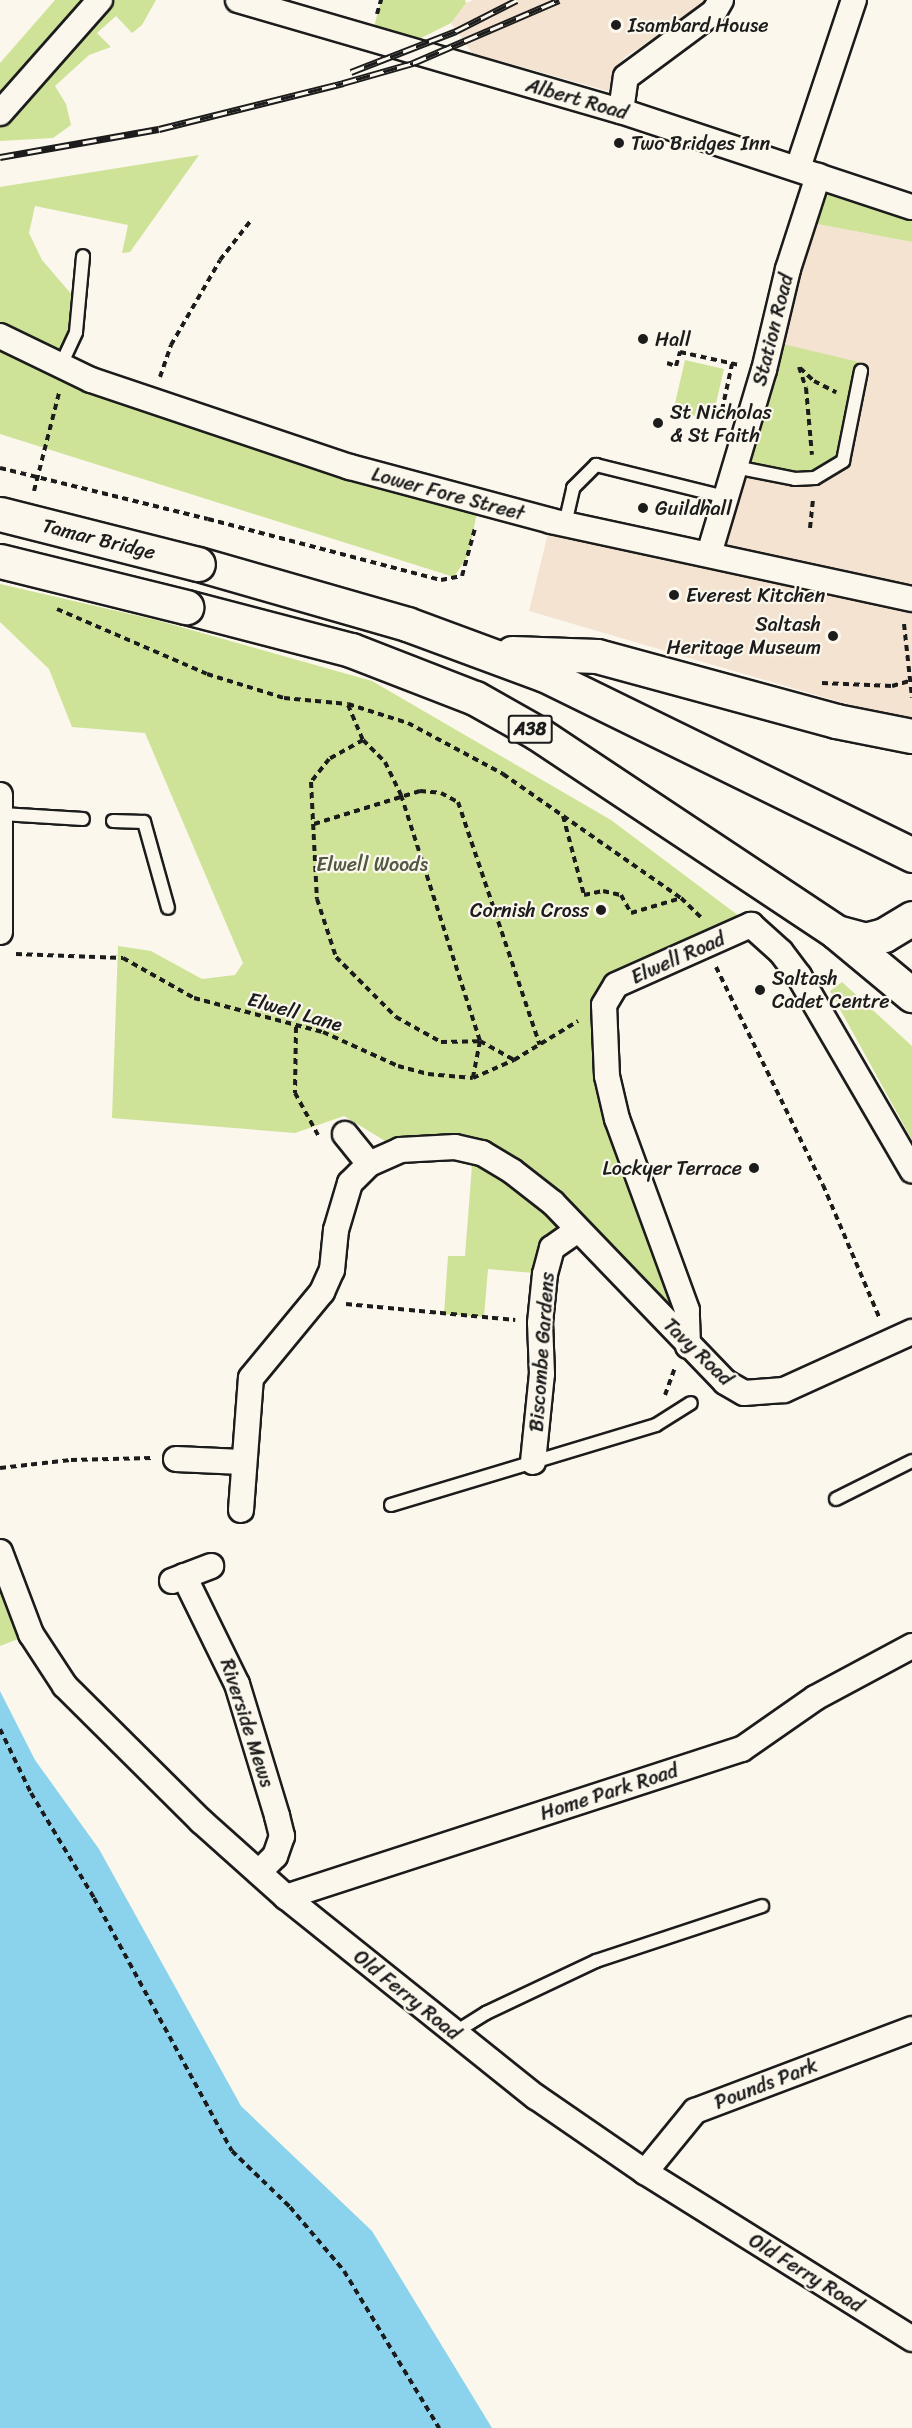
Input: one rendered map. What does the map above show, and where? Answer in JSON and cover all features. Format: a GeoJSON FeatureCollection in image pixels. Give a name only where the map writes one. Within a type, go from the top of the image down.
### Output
{"type":"FeatureCollection","features":[{"type":"Feature","properties":{"kind":"highway","name":"Tamar Bridge"},"geometry":{"type":"LineString","coordinates":[[0,514],[270,582],[490,653]]}},
{"type":"Feature","properties":{"kind":"highway","name":"A38"},"geometry":{"type":"LineString","coordinates":[[0,561],[351,651],[476,698],[537,733],[836,932],[912,995]]}},
{"type":"Feature","properties":{"kind":"highway"},"geometry":{"type":"LineString","coordinates":[[490,653],[597,656],[836,721],[912,736]]}},
{"type":"Feature","properties":{"kind":"highway"},"geometry":{"type":"LineString","coordinates":[[490,653],[654,727],[912,855]]}},
{"type":"Feature","properties":{"kind":"highway","name":"A38"},"geometry":{"type":"LineString","coordinates":[[836,932],[865,940],[884,936],[912,918]]}},
{"type":"Feature","properties":{"kind":"street"},"geometry":{"type":"LineString","coordinates":[[0,113],[42,61],[100,0]]}},
{"type":"Feature","properties":{"kind":"street","name":"Albert Road"},"geometry":{"type":"LineString","coordinates":[[238,0],[621,111],[912,207]]}},
{"type":"Feature","properties":{"kind":"street"},"geometry":{"type":"LineString","coordinates":[[621,111],[626,77],[714,12],[721,0]]}},
{"type":"Feature","properties":{"kind":"street","name":"Station Road"},"geometry":{"type":"LineString","coordinates":[[709,554],[764,370],[808,172],[854,0]]}},
{"type":"Feature","properties":{"kind":"street","name":"Lower Fore Street"},"geometry":{"type":"LineString","coordinates":[[0,336],[63,369],[350,467],[480,504],[565,524],[907,598]]}},
{"type":"Feature","properties":{"kind":"street"},"geometry":{"type":"LineString","coordinates":[[0,932],[1,805]]}},
{"type":"Feature","properties":{"kind":"street","name":"Elwell Road"},"geometry":{"type":"LineString","coordinates":[[604,1005],[616,985],[751,926],[781,952],[814,1000],[912,1170]]}},
{"type":"Feature","properties":{"kind":"street"},"geometry":{"type":"LineString","coordinates":[[604,1005],[607,1076],[617,1119],[687,1310],[689,1348]]}},
{"type":"Feature","properties":{"kind":"street"},"geometry":{"type":"LineString","coordinates":[[345,1134],[369,1164]]}},
{"type":"Feature","properties":{"kind":"street"},"geometry":{"type":"LineString","coordinates":[[241,1510],[242,1462],[251,1378],[322,1292],[332,1270],[336,1230],[350,1183],[369,1164],[400,1150],[428,1146],[482,1153],[553,1203],[576,1231]]}},
{"type":"Feature","properties":{"kind":"street","name":"Tavy Road"},"geometry":{"type":"LineString","coordinates":[[576,1231],[689,1348],[725,1382],[744,1393],[766,1394],[784,1390],[912,1332]]}},
{"type":"Feature","properties":{"kind":"street","name":"Biscombe Gardens"},"geometry":{"type":"LineString","coordinates":[[533,1462],[545,1274],[552,1248],[576,1231]]}},
{"type":"Feature","properties":{"kind":"street"},"geometry":{"type":"LineString","coordinates":[[176,1459],[242,1462]]}},
{"type":"Feature","properties":{"kind":"street","name":"Old Ferry Road"},"geometry":{"type":"LineString","coordinates":[[0,1552],[31,1634],[65,1686],[185,1806],[286,1897],[536,2097],[645,2172],[912,2339]]}},
{"type":"Feature","properties":{"kind":"street","name":"Riverside Mews"},"geometry":{"type":"LineString","coordinates":[[211,1566],[177,1579],[237,1684],[278,1816],[282,1836],[275,1856],[260,1872]]}},
{"type":"Feature","properties":{"kind":"street","name":"Home Park Road"},"geometry":{"type":"LineString","coordinates":[[286,1897],[742,1749],[815,1698],[912,1646]]}},
{"type":"Feature","properties":{"kind":"street","name":"Pounds Park"},"geometry":{"type":"LineString","coordinates":[[645,2172],[695,2111],[912,2029]]}},
{"type":"Feature","properties":{"kind":"lane"},"geometry":{"type":"LineString","coordinates":[[63,369],[76,332],[83,256]]}},
{"type":"Feature","properties":{"kind":"lane"},"geometry":{"type":"LineString","coordinates":[[735,467],[795,479],[815,478],[843,461],[861,370]]}},
{"type":"Feature","properties":{"kind":"lane"},"geometry":{"type":"LineString","coordinates":[[565,524],[573,488],[596,465],[725,497]]}},
{"type":"Feature","properties":{"kind":"lane"},"geometry":{"type":"LineString","coordinates":[[1,805],[83,819]]}},
{"type":"Feature","properties":{"kind":"lane"},"geometry":{"type":"LineString","coordinates":[[113,821],[144,822],[168,908]]}},
{"type":"Feature","properties":{"kind":"lane"},"geometry":{"type":"LineString","coordinates":[[391,1505],[656,1425],[691,1403]]}},
{"type":"Feature","properties":{"kind":"lane"},"geometry":{"type":"LineString","coordinates":[[836,1499],[912,1461]]}},
{"type":"Feature","properties":{"kind":"lane"},"geometry":{"type":"LineString","coordinates":[[454,2033],[486,2013],[596,1961],[762,1906]]}},
{"type":"Feature","properties":{"kind":"path"},"geometry":{"type":"LineString","coordinates":[[376,19],[381,0]]}},
{"type":"Feature","properties":{"kind":"path"},"geometry":{"type":"LineString","coordinates":[[152,400],[171,345],[220,260],[252,219]]}},
{"type":"Feature","properties":{"kind":"path"},"geometry":{"type":"LineString","coordinates":[[770,341],[814,381],[856,400]]}},
{"type":"Feature","properties":{"kind":"path"},"geometry":{"type":"LineString","coordinates":[[667,363],[676,366],[680,352],[764,370]]}},
{"type":"Feature","properties":{"kind":"path"},"geometry":{"type":"LineString","coordinates":[[720,418],[732,364]]}},
{"type":"Feature","properties":{"kind":"path"},"geometry":{"type":"LineString","coordinates":[[799,367],[806,388],[815,478],[810,528]]}},
{"type":"Feature","properties":{"kind":"path"},"geometry":{"type":"LineString","coordinates":[[32,500],[63,369]]}},
{"type":"Feature","properties":{"kind":"path"},"geometry":{"type":"LineString","coordinates":[[0,468],[454,580],[466,569],[480,504]]}},
{"type":"Feature","properties":{"kind":"path"},"geometry":{"type":"LineString","coordinates":[[907,598],[912,698]]}},
{"type":"Feature","properties":{"kind":"path"},"geometry":{"type":"LineString","coordinates":[[51,605],[71,618],[207,674],[284,698],[311,698],[348,704],[408,723],[503,774],[681,898],[714,942],[823,1185],[889,1342]]}},
{"type":"Feature","properties":{"kind":"path"},"geometry":{"type":"LineString","coordinates":[[348,704],[363,740],[385,762],[401,795],[480,1041],[473,1078]]}},
{"type":"Feature","properties":{"kind":"path"},"geometry":{"type":"LineString","coordinates":[[363,740],[329,759],[311,782],[317,899],[336,957],[396,1017],[441,1042],[480,1041],[514,1060]]}},
{"type":"Feature","properties":{"kind":"path"},"geometry":{"type":"LineString","coordinates":[[314,824],[420,790],[441,793],[458,802],[540,1045]]}},
{"type":"Feature","properties":{"kind":"path"},"geometry":{"type":"LineString","coordinates":[[563,815],[584,895],[603,891],[621,895],[630,913],[681,898]]}},
{"type":"Feature","properties":{"kind":"path","name":"Elwell Lane"},"geometry":{"type":"LineString","coordinates":[[12,954],[123,958],[194,998],[296,1027],[323,1032],[399,1066],[428,1074],[473,1078],[514,1060],[604,1005]]}},
{"type":"Feature","properties":{"kind":"path"},"geometry":{"type":"LineString","coordinates":[[296,1027],[295,1093],[350,1183]]}},
{"type":"Feature","properties":{"kind":"path"},"geometry":{"type":"LineString","coordinates":[[383,1308],[484,1317]]}},
{"type":"Feature","properties":{"kind":"path"},"geometry":{"type":"LineString","coordinates":[[656,1425],[673,1370],[689,1348]]}},
{"type":"Feature","properties":{"kind":"path"},"geometry":{"type":"LineString","coordinates":[[0,1468],[133,1457]]}},
{"type":"Feature","properties":{"kind":"path"},"geometry":{"type":"LineString","coordinates":[[0,1729],[32,1793],[94,1898],[232,2151],[290,2207],[344,2271],[439,2428]]}},
{"type":"Feature","properties":{"kind":"shaded area"},"geometry":{"type":"Polygon","coordinates":[[[474,0],[711,0],[624,58],[608,91],[472,53],[451,23],[466,3],[474,0]]]}},
{"type":"Feature","properties":{"kind":"shaded area"},"geometry":{"type":"Polygon","coordinates":[[[802,221],[912,242],[912,723],[529,611],[551,521],[709,554],[802,221]]]}},
{"type":"Feature","properties":{"kind":"green space"},"geometry":{"type":"Polygon","coordinates":[[[55,0],[156,0],[142,25],[132,33],[116,16],[97,33],[111,47],[89,55],[55,86],[66,104],[71,125],[53,138],[0,141],[0,63],[55,0]]]}},
{"type":"Feature","properties":{"kind":"green space"},"geometry":{"type":"Polygon","coordinates":[[[381,0],[465,0],[466,3],[451,23],[417,40],[374,27],[381,0]]]}},
{"type":"Feature","properties":{"kind":"green space"},"geometry":{"type":"Polygon","coordinates":[[[199,155],[130,252],[122,253],[128,225],[35,206],[29,233],[42,260],[79,303],[60,367],[478,507],[469,554],[454,577],[0,434],[0,351],[6,340],[0,336],[0,187],[199,155]]]}},
{"type":"Feature","properties":{"kind":"green space"},"geometry":{"type":"Polygon","coordinates":[[[818,176],[912,207],[912,242],[802,221],[818,176]]]}},
{"type":"Feature","properties":{"kind":"green space"},"geometry":{"type":"Polygon","coordinates":[[[770,341],[863,363],[843,461],[815,478],[735,467],[770,341]]]}},
{"type":"Feature","properties":{"kind":"green space"},"geometry":{"type":"Polygon","coordinates":[[[685,360],[724,369],[712,420],[673,411],[685,360]]]}},
{"type":"Feature","properties":{"kind":"green space","name":"Elwell Woods"},"geometry":{"type":"Polygon","coordinates":[[[0,584],[156,620],[372,681],[611,820],[751,925],[616,985],[606,1058],[688,1346],[576,1231],[545,1274],[488,1269],[484,1317],[444,1314],[448,1256],[465,1256],[473,1152],[400,1150],[344,1116],[295,1133],[112,1118],[118,946],[151,951],[202,979],[235,975],[243,963],[145,733],[72,727],[49,669],[0,622],[0,584]]]}},
{"type":"Feature","properties":{"kind":"green space"},"geometry":{"type":"Polygon","coordinates":[[[842,982],[912,1046],[912,1140],[830,991],[842,982]]]}},
{"type":"Feature","properties":{"kind":"green space"},"geometry":{"type":"Polygon","coordinates":[[[0,1550],[31,1634],[0,1646],[0,1550]]]}},
{"type":"Feature","properties":{"kind":"water"},"geometry":{"type":"Polygon","coordinates":[[[0,1691],[35,1760],[99,1849],[241,2106],[372,2231],[492,2428],[0,2428],[0,1691]]]}},
{"type":"Feature","properties":{"kind":"railway"},"geometry":{"type":"LineString","coordinates":[[351,72],[456,31],[517,0]]}},
{"type":"Feature","properties":{"kind":"railway"},"geometry":{"type":"LineString","coordinates":[[0,157],[159,129],[343,83],[413,63],[559,0]]}},
{"type":"Feature","properties":{"kind":"place","name":"Isambard House"},"geometry":{"type":"Point","coordinates":[616,25]}},
{"type":"Feature","properties":{"kind":"place","name":"Two Bridges Inn"},"geometry":{"type":"Point","coordinates":[619,143]}},
{"type":"Feature","properties":{"kind":"place","name":"Hall"},"geometry":{"type":"Point","coordinates":[643,339]}},
{"type":"Feature","properties":{"kind":"place","name":"St Nicholas & St Faith"},"geometry":{"type":"Point","coordinates":[658,423]}},
{"type":"Feature","properties":{"kind":"place","name":"Guildhall"},"geometry":{"type":"Point","coordinates":[643,508]}},
{"type":"Feature","properties":{"kind":"place","name":"Everest Kitchen"},"geometry":{"type":"Point","coordinates":[674,595]}},
{"type":"Feature","properties":{"kind":"place","name":"Saltash Heritage Museum"},"geometry":{"type":"Point","coordinates":[833,636]}},
{"type":"Feature","properties":{"kind":"place","name":"Cornish Cross"},"geometry":{"type":"Point","coordinates":[601,910]}},
{"type":"Feature","properties":{"kind":"place","name":"Saltash Cadet Centre"},"geometry":{"type":"Point","coordinates":[760,990]}},
{"type":"Feature","properties":{"kind":"place","name":"Lockyer Terrace"},"geometry":{"type":"Point","coordinates":[754,1168]}}]}
